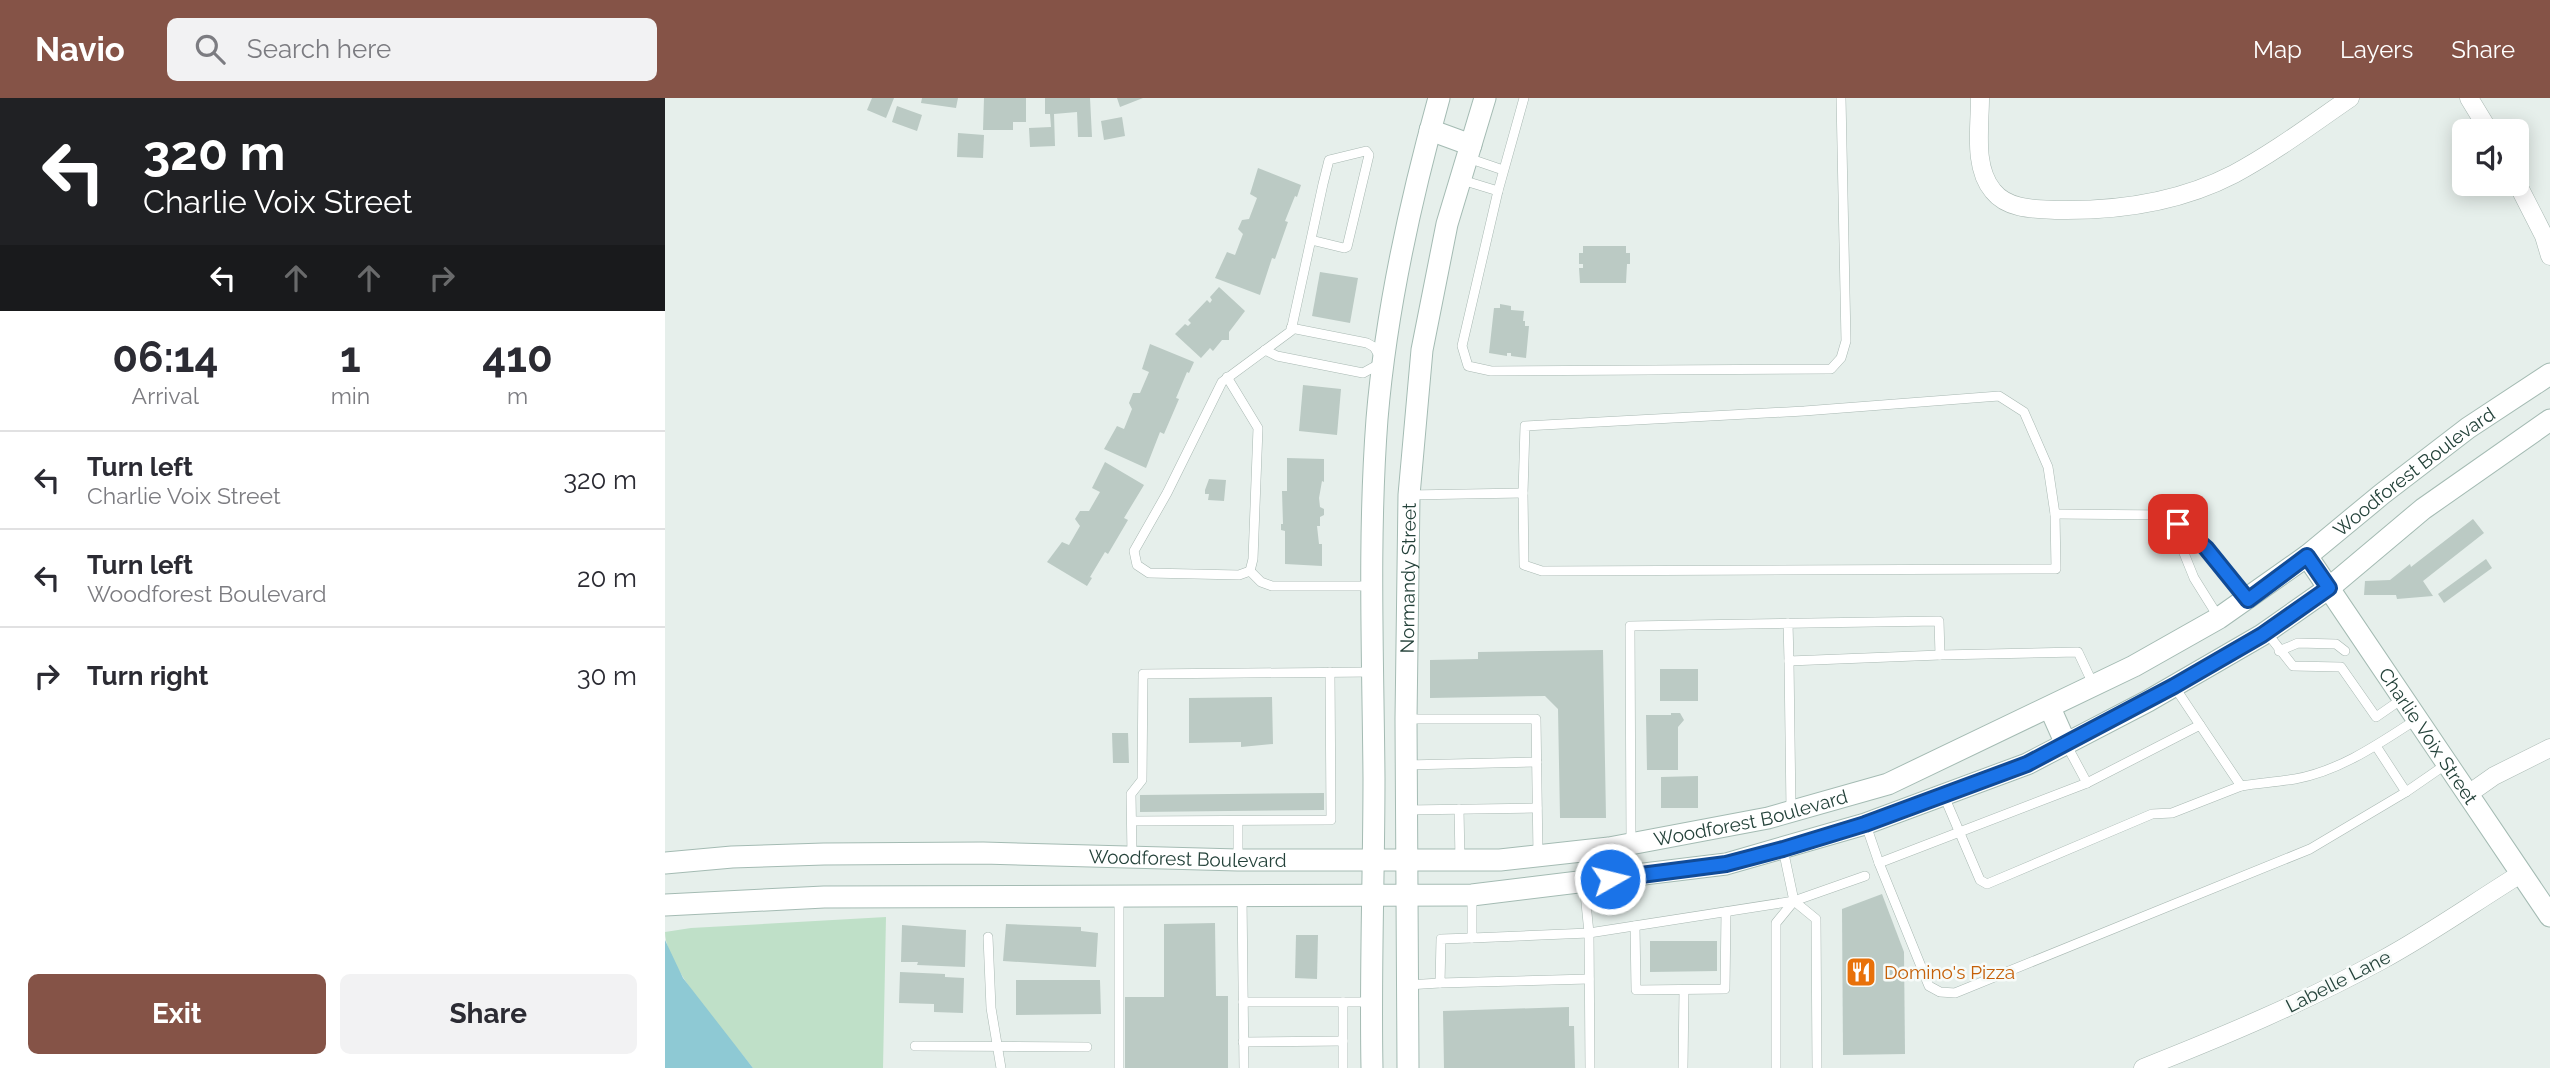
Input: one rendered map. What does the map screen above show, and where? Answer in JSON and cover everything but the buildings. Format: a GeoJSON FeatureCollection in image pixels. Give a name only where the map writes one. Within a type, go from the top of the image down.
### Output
{"type":"FeatureCollection","features":[{"type":"Feature","properties":{"kind":"main road","name":"Normandy Street"},"geometry":{"type":"LineString","coordinates":[[1372,1068],[1373,495],[1383,362],[1408,222],[1439,98]]}},
{"type":"Feature","properties":{"kind":"main road","name":"Normandy Street"},"geometry":{"type":"LineString","coordinates":[[1408,1068],[1406,719],[1409,495],[1420,366],[1447,224],[1485,98]]}},
{"type":"Feature","properties":{"kind":"main road"},"geometry":{"type":"LineString","coordinates":[[1430,130],[1469,151]]}},
{"type":"Feature","properties":{"kind":"main road"},"geometry":{"type":"LineString","coordinates":[[1383,362],[1420,366]]}},
{"type":"Feature","properties":{"kind":"main road","name":"Woodforest Boulevard"},"geometry":{"type":"LineString","coordinates":[[665,863],[824,854],[983,853],[1238,860],[1500,860],[1632,844],[1768,818],[1888,784],[2094,686],[2219,618],[2307,556],[2468,428],[2550,374]]}},
{"type":"Feature","properties":{"kind":"main road","name":"Woodforest Boulevard"},"geometry":{"type":"LineString","coordinates":[[665,905],[824,897],[1472,895],[1726,864],[1865,824],[2027,764],[2174,686],[2266,632],[2329,588],[2423,509],[2550,420]]}},
{"type":"Feature","properties":{"kind":"main road","name":"Charlie Voix Street"},"geometry":{"type":"LineString","coordinates":[[2307,556],[2550,916]]}},
{"type":"Feature","properties":{"kind":"main road"},"geometry":{"type":"LineString","coordinates":[[1372,586],[1408,586]]}},
{"type":"Feature","properties":{"kind":"main road"},"geometry":{"type":"LineString","coordinates":[[2050,708],[2066,744]]}},
{"type":"Feature","properties":{"kind":"main road"},"geometry":{"type":"LineString","coordinates":[[1768,818],[1783,849]]}},
{"type":"Feature","properties":{"kind":"main road"},"geometry":{"type":"LineString","coordinates":[[1125,896],[1132,857]]}},
{"type":"Feature","properties":{"kind":"street"},"geometry":{"type":"LineString","coordinates":[[1980,98],[1980,160],[1983,173],[1994,193],[2026,209],[2125,207],[2179,196],[2217,182],[2269,153],[2350,98]]}},
{"type":"Feature","properties":{"kind":"street"},"geometry":{"type":"LineString","coordinates":[[2469,98],[2482,119]]}},
{"type":"Feature","properties":{"kind":"street"},"geometry":{"type":"LineString","coordinates":[[2524,196],[2547,239],[2550,256]]}},
{"type":"Feature","properties":{"kind":"street"},"geometry":{"type":"LineString","coordinates":[[2467,795],[2494,776],[2550,748]]}},
{"type":"Feature","properties":{"kind":"street","name":"Labelle Lane"},"geometry":{"type":"LineString","coordinates":[[2143,1068],[2206,1043],[2362,971],[2522,873]]}},
{"type":"Feature","properties":{"kind":"lane"},"geometry":{"type":"LineString","coordinates":[[1524,98],[1503,170],[1462,346],[1468,366],[1491,371],[1831,369],[1841,358],[1846,341],[1841,98]]}},
{"type":"Feature","properties":{"kind":"lane"},"geometry":{"type":"LineString","coordinates":[[1227,377],[1258,428],[1253,563],[1250,571],[1239,575],[1153,573],[1140,568],[1134,558],[1137,544],[1167,493],[1218,389],[1227,377],[1286,335],[1291,328],[1329,160],[1367,151],[1369,155],[1347,247],[1311,240]]}},
{"type":"Feature","properties":{"kind":"lane"},"geometry":{"type":"LineString","coordinates":[[1469,151],[1503,170]]}},
{"type":"Feature","properties":{"kind":"lane"},"geometry":{"type":"LineString","coordinates":[[1460,179],[1498,191]]}},
{"type":"Feature","properties":{"kind":"lane"},"geometry":{"type":"LineString","coordinates":[[1265,350],[1276,356],[1361,372],[1368,372],[1383,362],[1374,347],[1367,343],[1291,328]]}},
{"type":"Feature","properties":{"kind":"lane"},"geometry":{"type":"LineString","coordinates":[[1999,396],[2024,412],[2048,467],[2055,514],[2056,569],[1542,571],[1524,565],[1525,426],[1804,411],[1999,396]]}},
{"type":"Feature","properties":{"kind":"lane"},"geometry":{"type":"LineString","coordinates":[[1409,495],[1523,493]]}},
{"type":"Feature","properties":{"kind":"lane"},"geometry":{"type":"LineString","coordinates":[[2055,514],[2169,514],[2206,548],[2248,600]]}},
{"type":"Feature","properties":{"kind":"lane"},"geometry":{"type":"LineString","coordinates":[[2169,514],[2194,578],[2219,618]]}},
{"type":"Feature","properties":{"kind":"lane"},"geometry":{"type":"LineString","coordinates":[[1250,571],[1261,582],[1272,586],[1372,586]]}},
{"type":"Feature","properties":{"kind":"lane"},"geometry":{"type":"LineString","coordinates":[[1632,844],[1630,626],[1939,621],[1940,655]]}},
{"type":"Feature","properties":{"kind":"lane"},"geometry":{"type":"LineString","coordinates":[[1789,623],[1791,812]]}},
{"type":"Feature","properties":{"kind":"lane"},"geometry":{"type":"LineString","coordinates":[[2266,632],[2293,666],[2341,667]]}},
{"type":"Feature","properties":{"kind":"lane"},"geometry":{"type":"LineString","coordinates":[[2364,641],[2345,651],[2341,667],[2377,717],[2404,697]]}},
{"type":"Feature","properties":{"kind":"lane"},"geometry":{"type":"LineString","coordinates":[[2279,651],[2298,643],[2336,644],[2345,651]]}},
{"type":"Feature","properties":{"kind":"lane"},"geometry":{"type":"LineString","coordinates":[[1789,661],[2078,652],[2094,686]]}},
{"type":"Feature","properties":{"kind":"lane"},"geometry":{"type":"LineString","coordinates":[[1132,821],[1331,820],[1330,672]]}},
{"type":"Feature","properties":{"kind":"lane"},"geometry":{"type":"LineString","coordinates":[[1132,857],[1131,794],[1142,780],[1143,674],[1372,672]]}},
{"type":"Feature","properties":{"kind":"lane"},"geometry":{"type":"LineString","coordinates":[[2174,686],[2241,786]]}},
{"type":"Feature","properties":{"kind":"lane"},"geometry":{"type":"LineString","coordinates":[[1944,794],[1980,880],[1987,884],[2152,814],[2172,813],[2241,786],[2297,779],[2329,769],[2375,746],[2417,718]]}},
{"type":"Feature","properties":{"kind":"lane"},"geometry":{"type":"LineString","coordinates":[[1406,719],[1536,719],[1538,856]]}},
{"type":"Feature","properties":{"kind":"lane"},"geometry":{"type":"LineString","coordinates":[[1879,863],[2087,783],[2200,725]]}},
{"type":"Feature","properties":{"kind":"lane"},"geometry":{"type":"LineString","coordinates":[[2066,744],[2087,783]]}},
{"type":"Feature","properties":{"kind":"lane"},"geometry":{"type":"LineString","coordinates":[[2375,746],[2406,792]]}},
{"type":"Feature","properties":{"kind":"lane"},"geometry":{"type":"LineString","coordinates":[[1406,765],[1537,762]]}},
{"type":"Feature","properties":{"kind":"lane"},"geometry":{"type":"LineString","coordinates":[[1865,824],[1929,986],[1940,992],[1955,993],[2310,849],[2406,792],[2448,763]]}},
{"type":"Feature","properties":{"kind":"lane"},"geometry":{"type":"LineString","coordinates":[[1407,810],[1537,808]]}},
{"type":"Feature","properties":{"kind":"lane"},"geometry":{"type":"LineString","coordinates":[[1459,810],[1459,861]]}},
{"type":"Feature","properties":{"kind":"lane"},"geometry":{"type":"LineString","coordinates":[[1238,821],[1238,860]]}},
{"type":"Feature","properties":{"kind":"lane"},"geometry":{"type":"LineString","coordinates":[[1783,849],[1794,901],[1816,919],[1817,1068]]}},
{"type":"Feature","properties":{"kind":"lane"},"geometry":{"type":"LineString","coordinates":[[1440,983],[1441,939],[1589,933],[1794,901],[1865,876]]}},
{"type":"Feature","properties":{"kind":"lane"},"geometry":{"type":"LineString","coordinates":[[1584,883],[1589,933],[1590,1068]]}},
{"type":"Feature","properties":{"kind":"lane"},"geometry":{"type":"LineString","coordinates":[[1242,895],[1244,1068]]}},
{"type":"Feature","properties":{"kind":"lane"},"geometry":{"type":"LineString","coordinates":[[1472,895],[1472,938]]}},
{"type":"Feature","properties":{"kind":"lane"},"geometry":{"type":"LineString","coordinates":[[1119,1068],[1125,896]]}},
{"type":"Feature","properties":{"kind":"lane"},"geometry":{"type":"LineString","coordinates":[[1776,1068],[1776,923],[1794,901]]}},
{"type":"Feature","properties":{"kind":"lane"},"geometry":{"type":"LineString","coordinates":[[1635,926],[1636,990],[1725,989],[1726,912]]}},
{"type":"Feature","properties":{"kind":"lane"},"geometry":{"type":"LineString","coordinates":[[988,937],[991,1008],[1001,1068]]}},
{"type":"Feature","properties":{"kind":"lane"},"geometry":{"type":"LineString","coordinates":[[1407,985],[1589,979]]}},
{"type":"Feature","properties":{"kind":"lane"},"geometry":{"type":"LineString","coordinates":[[1683,1068],[1684,990]]}},
{"type":"Feature","properties":{"kind":"lane"},"geometry":{"type":"LineString","coordinates":[[1243,1002],[1372,1002]]}},
{"type":"Feature","properties":{"kind":"lane"},"geometry":{"type":"LineString","coordinates":[[1343,1002],[1343,1068]]}},
{"type":"Feature","properties":{"kind":"lane"},"geometry":{"type":"LineString","coordinates":[[1243,1042],[1343,1041]]}},
{"type":"Feature","properties":{"kind":"lane"},"geometry":{"type":"LineString","coordinates":[[915,1046],[1087,1047]]}},
{"type":"Feature","properties":{"kind":"green space"},"geometry":{"type":"Polygon","coordinates":[[[886,917],[883,1068],[753,1068],[687,983],[668,947],[665,932],[691,928],[886,917]]]}},
{"type":"Feature","properties":{"kind":"water"},"geometry":{"type":"Polygon","coordinates":[[[665,940],[683,978],[753,1068],[665,1068],[665,940]]]}},
{"type":"Feature","properties":{"kind":"place","name":"Domino's Pizza"},"geometry":{"type":"Point","coordinates":[1861,972]}},
{"type":"Feature","properties":{"kind":"route"},"geometry":{"type":"LineString","coordinates":[[1610,879],[1726,864],[1783,849],[1865,824],[2027,764],[2148,701],[2262,635],[2329,588],[2307,556],[2248,600],[2206,548],[2178,524]]}}]}
